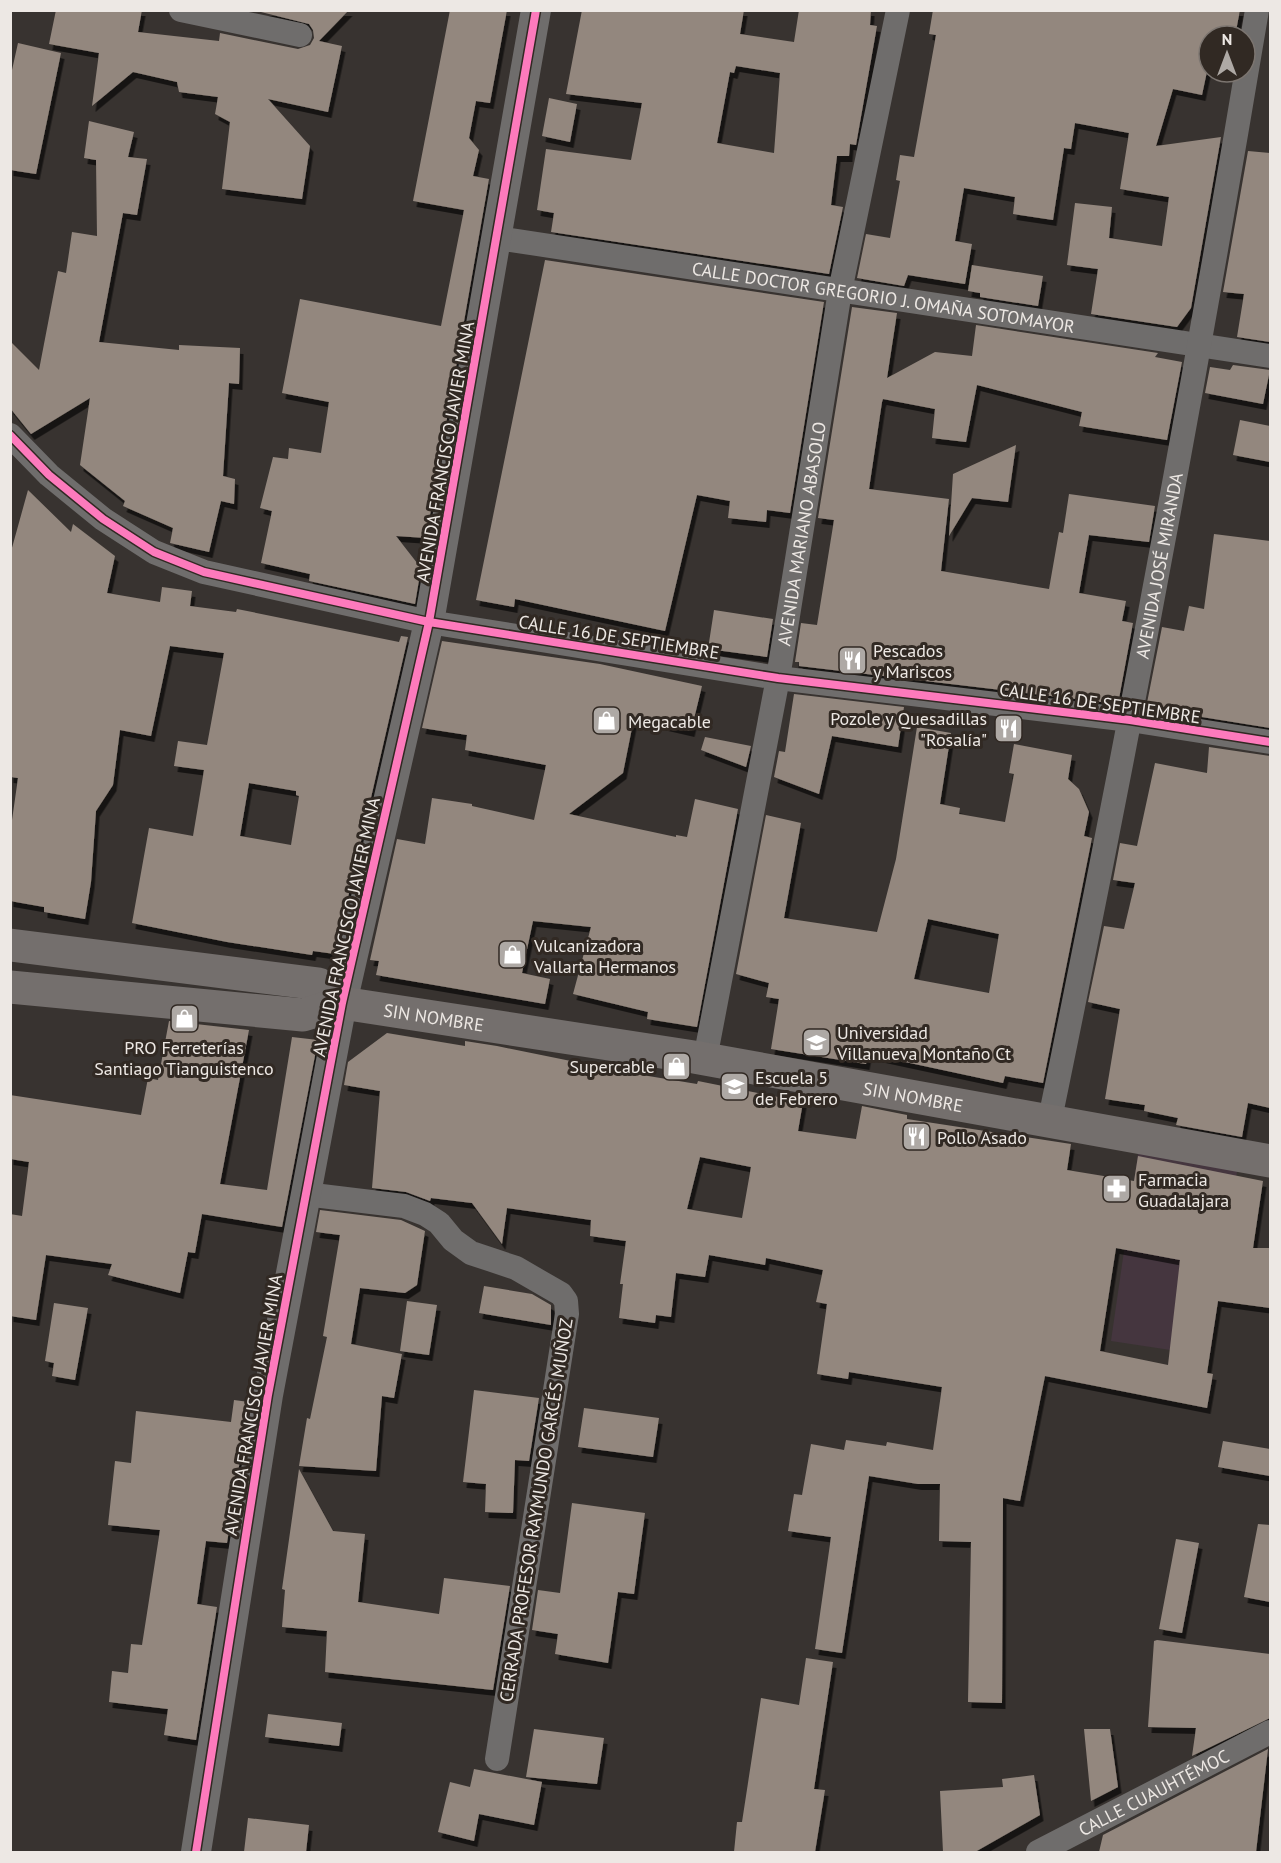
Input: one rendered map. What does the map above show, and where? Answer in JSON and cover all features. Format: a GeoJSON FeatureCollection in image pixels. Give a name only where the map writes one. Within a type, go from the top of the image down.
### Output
{"type":"FeatureCollection","features":[{"type":"Feature","properties":{"kind":"main road"},"geometry":{"type":"LineString","coordinates":[[10,945],[319,984],[342,1003]]}},
{"type":"Feature","properties":{"kind":"main road","name":"SIN NOMBRE"},"geometry":{"type":"LineString","coordinates":[[10,987],[303,1015],[342,1003],[705,1059],[1050,1119],[1270,1161]]}},
{"type":"Feature","properties":{"kind":"street"},"geometry":{"type":"LineString","coordinates":[[181,10],[300,35]]}},
{"type":"Feature","properties":{"kind":"street","name":"AVENIDA FRANCISCO JAVIER MINA"},"geometry":{"type":"LineString","coordinates":[[196,1852],[268,1395],[305,1194],[342,1003],[429,622],[498,238],[536,10]]}},
{"type":"Feature","properties":{"kind":"street","name":"AVENIDA MARIANO ABASOLO"},"geometry":{"type":"LineString","coordinates":[[705,1059],[778,678],[840,291],[898,10]]}},
{"type":"Feature","properties":{"kind":"street","name":"AVENIDA JOSÉ MIRANDA"},"geometry":{"type":"LineString","coordinates":[[1050,1119],[1202,344],[1257,10]]}},
{"type":"Feature","properties":{"kind":"street","name":"CALLE DOCTOR GREGORIO J. OMAÑA SOTOMAYOR"},"geometry":{"type":"LineString","coordinates":[[498,238],[1270,356]]}},
{"type":"Feature","properties":{"kind":"street","name":"CALLE 16 DE SEPTIEMBRE"},"geometry":{"type":"LineString","coordinates":[[10,435],[50,475],[103,519],[154,552],[204,572],[429,622],[778,678],[1130,720],[1270,742]]}},
{"type":"Feature","properties":{"kind":"street","name":"CERRADA PROFESOR RAYMUNDO GARCÉS MUÑOZ"},"geometry":{"type":"LineString","coordinates":[[305,1194],[404,1206],[425,1214],[439,1223],[453,1240],[471,1253],[516,1268],[561,1294],[566,1301],[567,1314],[497,1759]]}},
{"type":"Feature","properties":{"kind":"street","name":"CALLE CUAUHTÉMOC"},"geometry":{"type":"LineString","coordinates":[[1038,1852],[1270,1732]]}},
{"type":"Feature","properties":{"kind":"shaded area"},"geometry":{"type":"Polygon","coordinates":[[[1140,1140],[1239,1158],[1210,1356],[1111,1341],[1140,1140]]]}},
{"type":"Feature","properties":{"kind":"building"},"geometry":{"type":"Polygon","coordinates":[[[56,10],[142,10],[138,32],[219,41],[220,33],[298,49],[310,45],[314,38],[309,24],[253,10],[349,10],[319,41],[342,46],[328,112],[268,99],[310,146],[302,199],[222,189],[230,122],[215,114],[218,97],[179,92],[177,82],[133,72],[92,106],[99,53],[49,44],[56,10]]]}},
{"type":"Feature","properties":{"kind":"building"},"geometry":{"type":"Polygon","coordinates":[[[450,10],[507,10],[490,103],[476,101],[469,138],[479,150],[473,176],[489,179],[426,538],[396,536],[421,568],[415,604],[309,581],[310,574],[261,563],[272,511],[260,508],[273,457],[288,459],[289,448],[321,453],[329,402],[282,393],[300,299],[441,326],[464,210],[413,201],[450,10]]]}},
{"type":"Feature","properties":{"kind":"building"},"geometry":{"type":"Polygon","coordinates":[[[582,10],[744,10],[740,34],[794,42],[799,10],[871,10],[870,25],[877,26],[856,145],[850,144],[849,156],[837,156],[831,205],[843,207],[829,274],[551,232],[554,213],[537,210],[546,149],[631,160],[642,103],[566,94],[582,10]],[[736,66],[734,73],[730,72],[717,143],[774,153],[780,73],[736,66]]]}},
{"type":"Feature","properties":{"kind":"building"},"geometry":{"type":"Polygon","coordinates":[[[933,10],[1240,10],[1237,24],[1197,24],[1197,84],[1204,84],[1202,95],[1173,89],[1156,146],[1221,137],[1191,308],[1177,327],[1091,314],[1098,269],[1067,265],[1075,203],[1112,207],[1109,238],[1162,246],[1169,197],[1120,189],[1129,133],[1075,123],[1071,149],[1064,148],[1053,220],[1013,214],[1015,197],[964,188],[955,241],[972,244],[965,284],[908,275],[904,286],[857,278],[866,234],[890,238],[900,181],[896,180],[900,155],[914,157],[936,35],[929,34],[933,10]]]}},
{"type":"Feature","properties":{"kind":"building"},"geometry":{"type":"Polygon","coordinates":[[[18,43],[61,53],[36,174],[10,170],[10,79],[18,43]]]}},
{"type":"Feature","properties":{"kind":"building"},"geometry":{"type":"Polygon","coordinates":[[[549,98],[577,104],[570,142],[542,136],[549,98]]]}},
{"type":"Feature","properties":{"kind":"building"},"geometry":{"type":"Polygon","coordinates":[[[89,121],[134,132],[128,157],[147,159],[137,215],[123,213],[99,342],[179,350],[179,345],[240,348],[239,384],[229,383],[223,476],[235,479],[234,504],[221,501],[209,552],[170,543],[173,528],[123,506],[125,501],[80,465],[90,398],[31,434],[10,408],[10,341],[39,370],[58,271],[66,273],[72,232],[97,236],[96,160],[84,158],[89,121]]]}},
{"type":"Feature","properties":{"kind":"building"},"geometry":{"type":"Polygon","coordinates":[[[1248,151],[1270,153],[1270,342],[1237,337],[1244,294],[1223,292],[1248,151]]]}},
{"type":"Feature","properties":{"kind":"building"},"geometry":{"type":"Polygon","coordinates":[[[545,260],[824,302],[790,513],[767,510],[766,522],[728,518],[730,501],[697,495],[665,631],[515,599],[514,607],[476,600],[545,260]]]}},
{"type":"Feature","properties":{"kind":"building"},"geometry":{"type":"Polygon","coordinates":[[[972,265],[1043,276],[1038,306],[980,297],[980,293],[968,291],[972,265]]]}},
{"type":"Feature","properties":{"kind":"building"},"geometry":{"type":"Polygon","coordinates":[[[852,307],[897,313],[887,378],[935,352],[972,356],[976,325],[1158,353],[1155,357],[1182,362],[1167,440],[1079,426],[1082,412],[977,385],[966,442],[932,438],[935,409],[883,399],[882,402],[869,489],[949,499],[941,571],[1049,589],[1059,532],[1063,533],[1069,494],[1155,506],[1149,542],[1089,535],[1079,593],[1126,601],[1122,621],[1133,623],[1118,704],[799,666],[799,662],[795,662],[801,623],[817,625],[834,520],[818,518],[852,307]]]}},
{"type":"Feature","properties":{"kind":"building"},"geometry":{"type":"Polygon","coordinates":[[[1233,365],[1270,370],[1263,404],[1205,393],[1210,367],[1230,370],[1233,365]]]}},
{"type":"Feature","properties":{"kind":"building"},"geometry":{"type":"Polygon","coordinates":[[[1240,420],[1270,426],[1270,462],[1233,455],[1240,420]]]}},
{"type":"Feature","properties":{"kind":"building"},"geometry":{"type":"Polygon","coordinates":[[[1016,445],[1008,502],[972,498],[949,536],[953,474],[1016,445]]]}},
{"type":"Feature","properties":{"kind":"building"},"geometry":{"type":"Polygon","coordinates":[[[28,490],[71,532],[73,524],[115,556],[107,593],[160,602],[162,587],[192,591],[190,606],[236,612],[237,609],[399,642],[401,636],[408,637],[335,954],[313,951],[312,955],[227,942],[132,923],[149,828],[193,836],[204,770],[174,766],[178,741],[207,745],[224,653],[170,646],[151,736],[120,730],[113,785],[96,811],[91,882],[85,919],[44,912],[44,907],[10,901],[10,834],[18,778],[10,777],[10,555],[28,490]],[[249,783],[240,836],[291,845],[299,796],[296,795],[296,791],[249,783]]]}},
{"type":"Feature","properties":{"kind":"building"},"geometry":{"type":"Polygon","coordinates":[[[1214,534],[1270,541],[1270,728],[1146,708],[1162,627],[1184,631],[1189,606],[1204,609],[1214,534]]]}},
{"type":"Feature","properties":{"kind":"building"},"geometry":{"type":"Polygon","coordinates":[[[714,610],[773,619],[767,657],[708,649],[714,610]]]}},
{"type":"Feature","properties":{"kind":"building"},"geometry":{"type":"Polygon","coordinates":[[[442,641],[600,664],[702,686],[691,731],[634,718],[623,773],[569,814],[676,837],[676,835],[687,837],[695,799],[738,809],[697,1027],[647,1019],[648,1012],[573,994],[591,927],[533,921],[522,973],[550,979],[545,1004],[376,975],[379,961],[370,960],[397,839],[425,844],[432,798],[472,804],[472,806],[534,820],[546,765],[465,750],[467,735],[422,728],[442,641]]]}},
{"type":"Feature","properties":{"kind":"building"},"geometry":{"type":"Polygon","coordinates":[[[794,694],[904,707],[898,747],[832,736],[819,794],[774,777],[779,751],[785,752],[794,694]]]}},
{"type":"Feature","properties":{"kind":"building"},"geometry":{"type":"Polygon","coordinates":[[[917,727],[951,733],[940,804],[960,808],[959,814],[1005,822],[1014,774],[1009,773],[1014,744],[1072,755],[1068,779],[1079,789],[1089,812],[1084,836],[1092,838],[1043,1083],[1005,1076],[1003,1083],[868,1054],[866,1064],[771,1049],[779,999],[766,997],[769,983],[736,974],[766,815],[801,823],[784,918],[877,932],[896,859],[917,727]],[[928,919],[914,979],[989,993],[999,934],[928,919]]]}},
{"type":"Feature","properties":{"kind":"building"},"geometry":{"type":"Polygon","coordinates":[[[705,737],[751,746],[746,767],[701,750],[705,737]]]}},
{"type":"Feature","properties":{"kind":"building"},"geometry":{"type":"Polygon","coordinates":[[[1209,747],[1270,756],[1270,1108],[1248,1103],[1242,1137],[1176,1125],[1178,1118],[1144,1111],[1145,1105],[1105,1099],[1120,1009],[1088,1002],[1104,926],[1124,929],[1135,883],[1113,880],[1120,843],[1137,846],[1155,763],[1207,773],[1209,747]]]}},
{"type":"Feature","properties":{"kind":"building"},"geometry":{"type":"Polygon","coordinates":[[[169,1021],[249,1030],[220,1184],[267,1190],[292,1037],[318,1040],[282,1227],[202,1214],[195,1253],[188,1252],[180,1293],[108,1275],[112,1264],[46,1255],[36,1320],[10,1316],[10,1214],[22,1216],[29,1162],[10,1159],[10,1095],[141,1115],[148,1078],[158,1080],[169,1021]]]}},
{"type":"Feature","properties":{"kind":"building"},"geometry":{"type":"Polygon","coordinates":[[[387,1033],[465,1046],[465,1041],[630,1073],[697,1084],[698,1081],[803,1102],[798,1131],[856,1139],[862,1106],[907,1115],[907,1119],[1071,1144],[1067,1170],[1134,1181],[1138,1156],[1263,1181],[1253,1248],[1270,1248],[1270,1308],[1218,1301],[1207,1373],[1213,1374],[1207,1408],[1045,1376],[1020,1501],[1003,1498],[1002,1703],[968,1702],[971,1542],[939,1541],[940,1484],[918,1484],[869,1476],[842,1653],[815,1649],[831,1537],[788,1531],[794,1494],[802,1495],[811,1444],[844,1450],[846,1440],[886,1446],[887,1442],[933,1450],[942,1387],[849,1372],[848,1379],[817,1374],[827,1304],[816,1302],[823,1270],[766,1258],[765,1265],[709,1255],[705,1277],[676,1273],[671,1317],[656,1315],[655,1323],[619,1318],[623,1284],[620,1284],[626,1241],[590,1236],[591,1220],[507,1208],[502,1244],[472,1203],[431,1198],[430,1201],[406,1192],[372,1188],[380,1091],[344,1085],[348,1062],[387,1033]],[[700,1157],[687,1209],[742,1218],[751,1167],[700,1157]],[[1116,1248],[1100,1351],[1168,1365],[1180,1260],[1116,1248]]]}},
{"type":"Feature","properties":{"kind":"building"},"geometry":{"type":"Polygon","coordinates":[[[320,1210],[401,1220],[425,1231],[417,1285],[405,1293],[360,1288],[351,1344],[402,1354],[394,1398],[382,1396],[376,1471],[299,1466],[307,1418],[310,1419],[327,1337],[323,1336],[340,1235],[316,1232],[320,1210]]]}},
{"type":"Feature","properties":{"kind":"building"},"geometry":{"type":"Polygon","coordinates":[[[484,1286],[532,1294],[551,1305],[551,1325],[479,1313],[484,1286]]]}},
{"type":"Feature","properties":{"kind":"building"},"geometry":{"type":"Polygon","coordinates":[[[407,1301],[437,1305],[429,1355],[400,1351],[407,1301]]]}},
{"type":"Feature","properties":{"kind":"building"},"geometry":{"type":"Polygon","coordinates":[[[54,1303],[88,1308],[75,1380],[52,1376],[54,1363],[45,1361],[54,1303]]]}},
{"type":"Feature","properties":{"kind":"building"},"geometry":{"type":"Polygon","coordinates":[[[474,1390],[539,1398],[529,1461],[515,1460],[513,1513],[485,1512],[486,1484],[463,1482],[474,1390]]]}},
{"type":"Feature","properties":{"kind":"building"},"geometry":{"type":"Polygon","coordinates":[[[234,1400],[249,1402],[227,1543],[206,1541],[197,1604],[217,1607],[196,1740],[164,1735],[168,1709],[109,1702],[112,1671],[128,1673],[131,1644],[142,1645],[160,1530],[108,1525],[115,1461],[131,1463],[136,1411],[231,1422],[234,1400]]]}},
{"type":"Feature","properties":{"kind":"building"},"geometry":{"type":"Polygon","coordinates":[[[584,1408],[659,1418],[653,1457],[578,1447],[584,1408]]]}},
{"type":"Feature","properties":{"kind":"building"},"geometry":{"type":"Polygon","coordinates":[[[1223,1441],[1270,1449],[1270,1476],[1218,1467],[1223,1441]]]}},
{"type":"Feature","properties":{"kind":"building"},"geometry":{"type":"Polygon","coordinates":[[[299,1469],[333,1531],[365,1534],[358,1602],[439,1614],[444,1578],[510,1586],[493,1690],[325,1672],[327,1631],[282,1627],[285,1590],[282,1589],[299,1469]]]}},
{"type":"Feature","properties":{"kind":"building"},"geometry":{"type":"Polygon","coordinates":[[[572,1503],[645,1513],[634,1594],[618,1592],[608,1663],[555,1654],[558,1634],[532,1630],[538,1590],[560,1593],[572,1503]]]}},
{"type":"Feature","properties":{"kind":"building"},"geometry":{"type":"Polygon","coordinates":[[[1258,1524],[1270,1525],[1270,1602],[1244,1597],[1258,1524]]]}},
{"type":"Feature","properties":{"kind":"building"},"geometry":{"type":"Polygon","coordinates":[[[1176,1539],[1199,1543],[1182,1633],[1159,1629],[1176,1539]]]}},
{"type":"Feature","properties":{"kind":"building"},"geometry":{"type":"Polygon","coordinates":[[[1154,1641],[1270,1654],[1270,1718],[1192,1756],[1196,1728],[1148,1727],[1154,1641]]]}},
{"type":"Feature","properties":{"kind":"building"},"geometry":{"type":"Polygon","coordinates":[[[806,1658],[833,1662],[814,1789],[825,1790],[815,1852],[734,1852],[737,1822],[742,1822],[761,1698],[799,1705],[806,1658]]]}},
{"type":"Feature","properties":{"kind":"building"},"geometry":{"type":"Polygon","coordinates":[[[268,1714],[342,1723],[339,1746],[265,1737],[268,1714]]]}},
{"type":"Feature","properties":{"kind":"building"},"geometry":{"type":"Polygon","coordinates":[[[534,1729],[604,1738],[597,1784],[526,1777],[534,1729]]]}},
{"type":"Feature","properties":{"kind":"building"},"geometry":{"type":"Polygon","coordinates":[[[1084,1729],[1110,1729],[1118,1787],[1091,1801],[1084,1729]]]}},
{"type":"Feature","properties":{"kind":"building"},"geometry":{"type":"Polygon","coordinates":[[[1268,1749],[1256,1852],[1099,1852],[1103,1835],[1268,1749]]]}},
{"type":"Feature","properties":{"kind":"building"},"geometry":{"type":"Polygon","coordinates":[[[474,1769],[542,1782],[534,1825],[479,1814],[474,1841],[438,1832],[450,1782],[470,1787],[474,1769]]]}},
{"type":"Feature","properties":{"kind":"building"},"geometry":{"type":"Polygon","coordinates":[[[1034,1775],[1040,1815],[975,1852],[943,1852],[940,1791],[1003,1787],[1002,1779],[1034,1775]]]}},
{"type":"Feature","properties":{"kind":"building"},"geometry":{"type":"Polygon","coordinates":[[[248,1818],[309,1825],[306,1852],[244,1852],[248,1818]]]}},
{"type":"Feature","properties":{"kind":"cycle path"},"geometry":{"type":"LineString","coordinates":[[196,1852],[268,1395],[342,1003],[429,622],[536,10]]}},
{"type":"Feature","properties":{"kind":"cycle path"},"geometry":{"type":"LineString","coordinates":[[10,435],[49,475],[103,519],[154,552],[204,572],[429,622],[778,678],[1130,720],[1270,742]]}},
{"type":"Feature","properties":{"kind":"place","name":"Pescados y Mariscos"},"geometry":{"type":"Point","coordinates":[852,660]}},
{"type":"Feature","properties":{"kind":"place","name":"Megacable"},"geometry":{"type":"Point","coordinates":[607,721]}},
{"type":"Feature","properties":{"kind":"place","name":"Pozole y Quesadillas \"Rosalía\""},"geometry":{"type":"Point","coordinates":[1008,728]}},
{"type":"Feature","properties":{"kind":"place","name":"Vulcanizadora Vallarta Hermanos"},"geometry":{"type":"Point","coordinates":[513,955]}},
{"type":"Feature","properties":{"kind":"place","name":"PRO Ferreterías Santiago Tianguistenco"},"geometry":{"type":"Point","coordinates":[184,1018]}},
{"type":"Feature","properties":{"kind":"place","name":"Universidad Villanueva Montaño Ct"},"geometry":{"type":"Point","coordinates":[816,1042]}},
{"type":"Feature","properties":{"kind":"place","name":"Supercable"},"geometry":{"type":"Point","coordinates":[676,1066]}},
{"type":"Feature","properties":{"kind":"place","name":"Escuela 5 de Febrero"},"geometry":{"type":"Point","coordinates":[734,1087]}},
{"type":"Feature","properties":{"kind":"place","name":"Pollo Asado"},"geometry":{"type":"Point","coordinates":[916,1137]}},
{"type":"Feature","properties":{"kind":"place","name":"Farmacia Guadalajara"},"geometry":{"type":"Point","coordinates":[1117,1189]}}]}
